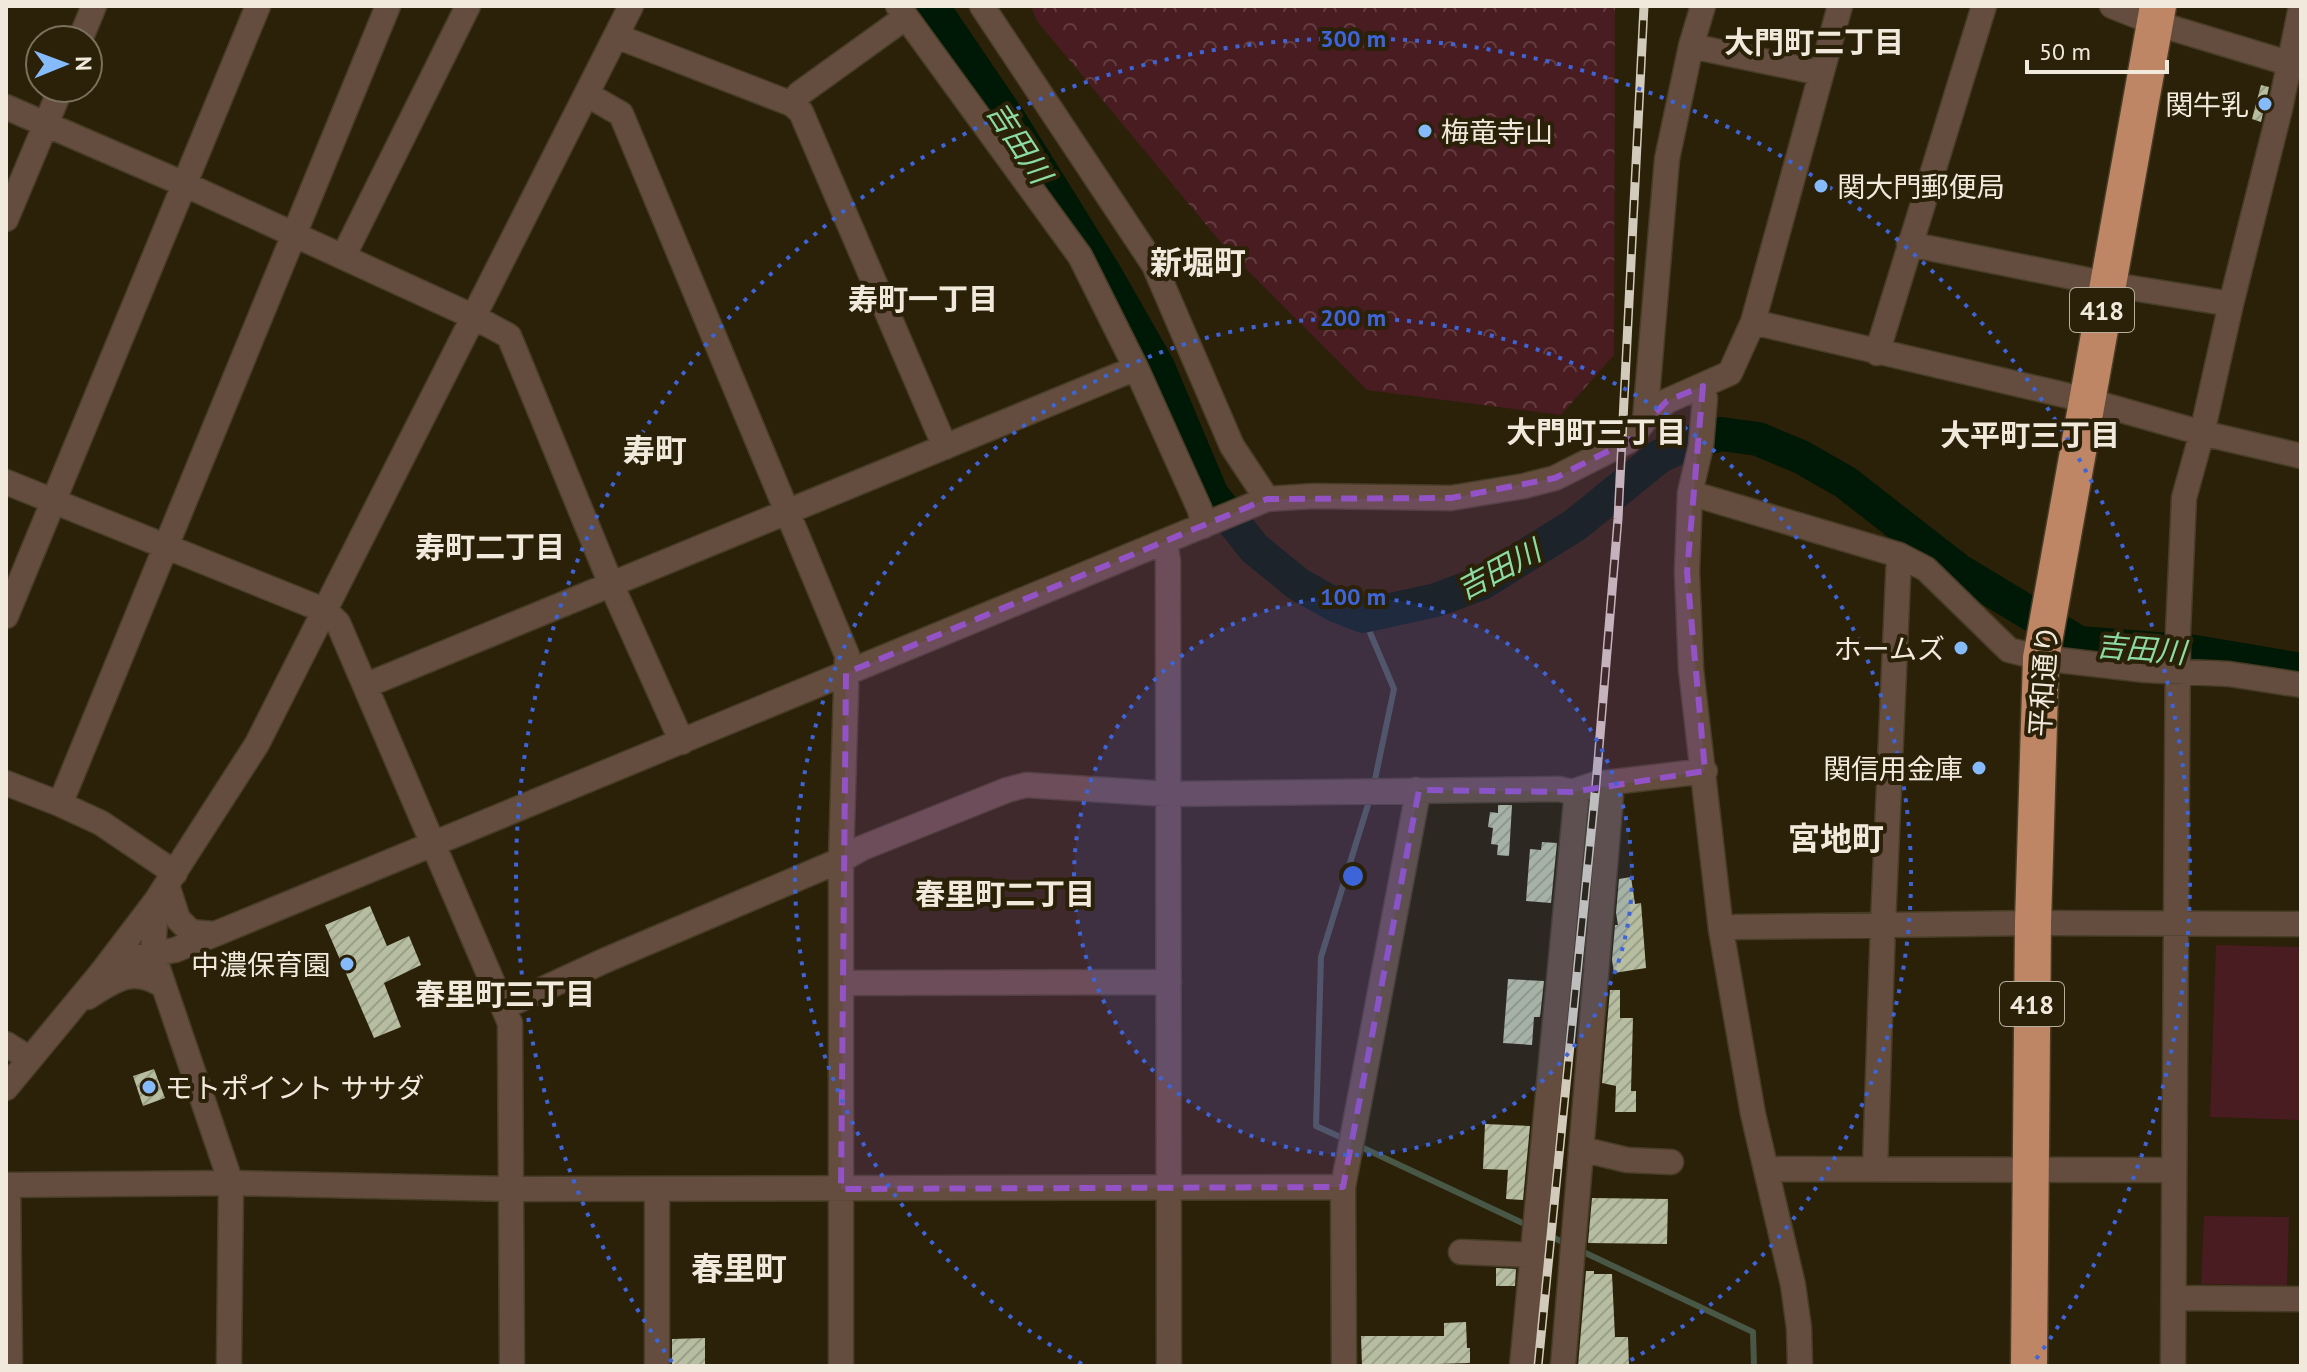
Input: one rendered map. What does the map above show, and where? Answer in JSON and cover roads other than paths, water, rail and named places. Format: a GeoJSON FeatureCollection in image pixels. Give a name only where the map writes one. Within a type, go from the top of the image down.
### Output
{"type":"FeatureCollection","features":[{"type":"Feature","properties":{"kind":"highway","name":"平和通り"},"geometry":{"type":"LineString","coordinates":[[2029,1366],[2033,923],[2044,638],[2156,14]]}},
{"type":"Feature","properties":{"kind":"street"},"geometry":{"type":"LineString","coordinates":[[6,616],[258,6]]}},
{"type":"Feature","properties":{"kind":"street"},"geometry":{"type":"LineString","coordinates":[[60,804],[388,6]]}},
{"type":"Feature","properties":{"kind":"street"},"geometry":{"type":"LineString","coordinates":[[343,257],[468,6]]}},
{"type":"Feature","properties":{"kind":"street"},"geometry":{"type":"LineString","coordinates":[[6,1088],[110,962],[166,886],[257,744],[631,6]]}},
{"type":"Feature","properties":{"kind":"street"},"geometry":{"type":"LineString","coordinates":[[982,6],[1154,265],[1232,446],[1262,502]]}},
{"type":"Feature","properties":{"kind":"street"},"geometry":{"type":"LineString","coordinates":[[1645,420],[1667,159],[1691,46],[1703,6]]}},
{"type":"Feature","properties":{"kind":"street"},"geometry":{"type":"LineString","coordinates":[[110,962],[164,952],[215,934],[1262,502],[1314,496],[1451,498],[1524,486],[1555,478],[1628,441],[1645,420],[1667,401],[1704,392],[1730,373],[1753,322],[1840,6]]}},
{"type":"Feature","properties":{"kind":"street"},"geometry":{"type":"LineString","coordinates":[[1877,353],[1984,6]]}},
{"type":"Feature","properties":{"kind":"street"},"geometry":{"type":"LineString","coordinates":[[2112,6],[2156,14],[2295,66]]}},
{"type":"Feature","properties":{"kind":"street"},"geometry":{"type":"LineString","coordinates":[[2173,1366],[2178,632],[2184,498],[2231,304],[2295,66],[2301,7]]}},
{"type":"Feature","properties":{"kind":"street"},"geometry":{"type":"LineString","coordinates":[[792,104],[799,94],[902,11],[1080,256],[1136,368],[1200,510],[1211,523]]}},
{"type":"Feature","properties":{"kind":"street"},"geometry":{"type":"LineString","coordinates":[[616,36],[792,104],[801,112],[945,447]]}},
{"type":"Feature","properties":{"kind":"street"},"geometry":{"type":"LineString","coordinates":[[1691,46],[1821,73]]}},
{"type":"Feature","properties":{"kind":"street"},"geometry":{"type":"LineString","coordinates":[[588,95],[621,114],[847,655],[841,860],[841,1366]]}},
{"type":"Feature","properties":{"kind":"street"},"geometry":{"type":"LineString","coordinates":[[6,219],[55,104]]}},
{"type":"Feature","properties":{"kind":"street"},"geometry":{"type":"LineString","coordinates":[[6,107],[184,184],[509,336],[611,584],[682,742]]}},
{"type":"Feature","properties":{"kind":"street"},"geometry":{"type":"LineString","coordinates":[[1909,244],[2107,284],[2231,304]]}},
{"type":"Feature","properties":{"kind":"street"},"geometry":{"type":"LineString","coordinates":[[1753,322],[2086,400],[2202,433],[2301,456]]}},
{"type":"Feature","properties":{"kind":"street"},"geometry":{"type":"LineString","coordinates":[[367,685],[1136,368]]}},
{"type":"Feature","properties":{"kind":"street"},"geometry":{"type":"LineString","coordinates":[[1704,392],[1701,446],[1690,493],[1687,572],[1691,669],[1721,930],[1740,1047],[1793,1285],[1800,1366]]}},
{"type":"Feature","properties":{"kind":"street"},"geometry":{"type":"LineString","coordinates":[[6,482],[326,611],[338,623],[510,1023],[512,1366]]}},
{"type":"Feature","properties":{"kind":"street"},"geometry":{"type":"LineString","coordinates":[[1690,493],[1899,555],[1926,569],[2009,650],[2044,638],[2178,670],[2301,685]]}},
{"type":"Feature","properties":{"kind":"street"},"geometry":{"type":"LineString","coordinates":[[1165,542],[1168,561],[1169,1366]]}},
{"type":"Feature","properties":{"kind":"street"},"geometry":{"type":"LineString","coordinates":[[1875,1169],[1899,555]]}},
{"type":"Feature","properties":{"kind":"street"},"geometry":{"type":"LineString","coordinates":[[504,1007],[841,860],[862,848],[1026,785],[1168,794],[1559,789],[1572,792],[1596,784],[1705,771]]}},
{"type":"Feature","properties":{"kind":"street"},"geometry":{"type":"LineString","coordinates":[[6,783],[101,823],[166,886],[178,919],[191,932],[215,934]]}},
{"type":"Feature","properties":{"kind":"street"},"geometry":{"type":"LineString","coordinates":[[1563,1366],[1612,783]]}},
{"type":"Feature","properties":{"kind":"street"},"geometry":{"type":"LineString","coordinates":[[1344,1366],[1343,1187],[1416,790]]}},
{"type":"Feature","properties":{"kind":"street"},"geometry":{"type":"LineString","coordinates":[[1522,1366],[1576,802],[1572,792]]}},
{"type":"Feature","properties":{"kind":"street"},"geometry":{"type":"LineString","coordinates":[[166,886],[152,932],[164,952],[162,985],[231,1183],[229,1366]]}},
{"type":"Feature","properties":{"kind":"street"},"geometry":{"type":"LineString","coordinates":[[1721,930],[1736,927],[1883,924],[2301,924]]}},
{"type":"Feature","properties":{"kind":"street"},"geometry":{"type":"LineString","coordinates":[[75,1005],[127,976],[147,975],[162,985]]}},
{"type":"Feature","properties":{"kind":"street"},"geometry":{"type":"LineString","coordinates":[[841,983],[1169,982]]}},
{"type":"Feature","properties":{"kind":"street"},"geometry":{"type":"LineString","coordinates":[[6,1044],[30,1059]]}},
{"type":"Feature","properties":{"kind":"street"},"geometry":{"type":"LineString","coordinates":[[1581,1149],[1627,1160],[1671,1162]]}},
{"type":"Feature","properties":{"kind":"street"},"geometry":{"type":"LineString","coordinates":[[1767,1173],[1779,1169],[2174,1170]]}},
{"type":"Feature","properties":{"kind":"street"},"geometry":{"type":"LineString","coordinates":[[10,1366],[7,1186],[231,1183],[512,1189],[1343,1187]]}},
{"type":"Feature","properties":{"kind":"street"},"geometry":{"type":"LineString","coordinates":[[657,1189],[657,1366]]}},
{"type":"Feature","properties":{"kind":"street"},"geometry":{"type":"LineString","coordinates":[[1461,1252],[1534,1237]]}},
{"type":"Feature","properties":{"kind":"street"},"geometry":{"type":"LineString","coordinates":[[2174,1298],[2301,1299]]}},
{"type":"Feature","properties":{"kind":"waterway","name":"吉田川"},"geometry":{"type":"LineString","coordinates":[[932,6],[1010,121],[1105,274],[1158,367],[1212,495],[1254,548],[1298,584],[1337,606],[1363,616],[1436,600],[1482,583],[1575,525],[1660,456],[1691,442],[1721,434],[1758,439],[1801,457],[1845,482],[1958,570],[2079,643],[2195,652],[2301,670]]}},
{"type":"Feature","properties":{"kind":"waterway"},"geometry":{"type":"LineString","coordinates":[[1363,616],[1394,689],[1374,784]]}},
{"type":"Feature","properties":{"kind":"waterway"},"geometry":{"type":"LineString","coordinates":[[1347,1140],[1316,1126],[1321,957],[1370,798]]}},
{"type":"Feature","properties":{"kind":"waterway"},"geometry":{"type":"LineString","coordinates":[[1357,1145],[1531,1227]]}},
{"type":"Feature","properties":{"kind":"waterway"},"geometry":{"type":"LineString","coordinates":[[1541,1232],[1567,1244]]}},
{"type":"Feature","properties":{"kind":"waterway"},"geometry":{"type":"LineString","coordinates":[[1577,1249],[1753,1332],[1754,1366]]}},
{"type":"Feature","properties":{"kind":"railway"},"geometry":{"type":"LineString","coordinates":[[1538,1366],[1596,784],[1618,519],[1644,6]]}},
{"type":"Feature","properties":{"kind":"place","name":"関牛乳"},"geometry":{"type":"Point","coordinates":[2265,104]}},
{"type":"Feature","properties":{"kind":"place","name":"梅竜寺山"},"geometry":{"type":"Point","coordinates":[1425,131]}},
{"type":"Feature","properties":{"kind":"place","name":"関大門郵便局"},"geometry":{"type":"Point","coordinates":[1821,186]}},
{"type":"Feature","properties":{"kind":"place","name":"ホームズ"},"geometry":{"type":"Point","coordinates":[1961,648]}},
{"type":"Feature","properties":{"kind":"place","name":"関信用金庫"},"geometry":{"type":"Point","coordinates":[1979,768]}},
{"type":"Feature","properties":{"kind":"place","name":"中濃保育園"},"geometry":{"type":"Point","coordinates":[347,964]}},
{"type":"Feature","properties":{"kind":"place","name":"モトポイント ササダ"},"geometry":{"type":"Point","coordinates":[149,1087]}},
{"type":"Feature","properties":{"kind":"district","name":"大門町二丁目"},"geometry":{"type":"Point","coordinates":[1814,41]}},
{"type":"Feature","properties":{"kind":"district","name":"新堀町"},"geometry":{"type":"Point","coordinates":[1198,262]}},
{"type":"Feature","properties":{"kind":"district","name":"寿町一丁目"},"geometry":{"type":"Point","coordinates":[923,298]}},
{"type":"Feature","properties":{"kind":"district","name":"大門町三丁目"},"geometry":{"type":"Point","coordinates":[1596,431]}},
{"type":"Feature","properties":{"kind":"district","name":"大平町三丁目"},"geometry":{"type":"Point","coordinates":[2030,434]}},
{"type":"Feature","properties":{"kind":"district","name":"寿町"},"geometry":{"type":"Point","coordinates":[655,450]}},
{"type":"Feature","properties":{"kind":"district","name":"寿町二丁目"},"geometry":{"type":"Point","coordinates":[490,546]}},
{"type":"Feature","properties":{"kind":"district","name":"宮地町"},"geometry":{"type":"Point","coordinates":[1836,838]}},
{"type":"Feature","properties":{"kind":"district","name":"春里町二丁目"},"geometry":{"type":"Point","coordinates":[1005,893]}},
{"type":"Feature","properties":{"kind":"district","name":"春里町三丁目"},"geometry":{"type":"Point","coordinates":[505,993]}},
{"type":"Feature","properties":{"kind":"district","name":"春里町"},"geometry":{"type":"Point","coordinates":[739,1268]}}]}
